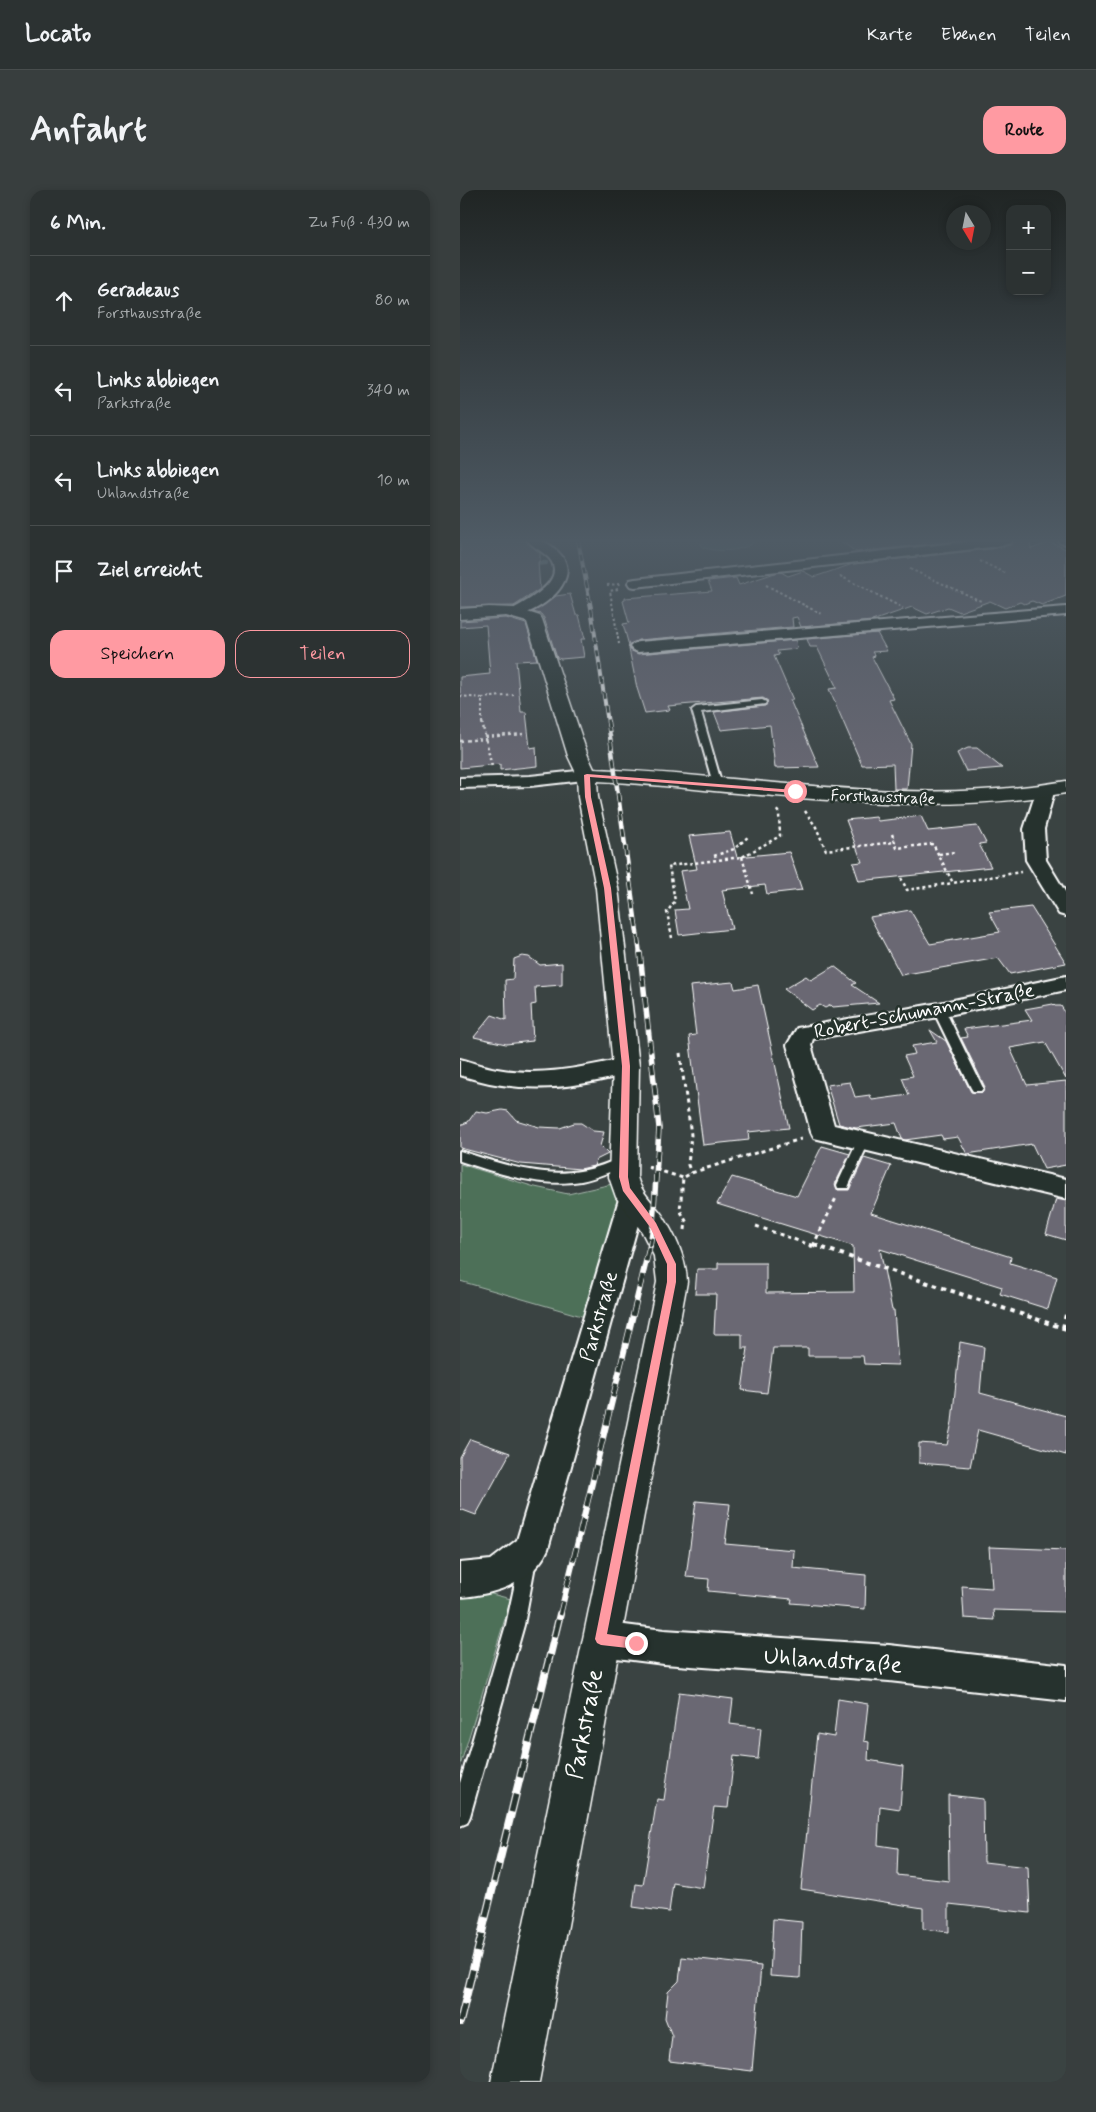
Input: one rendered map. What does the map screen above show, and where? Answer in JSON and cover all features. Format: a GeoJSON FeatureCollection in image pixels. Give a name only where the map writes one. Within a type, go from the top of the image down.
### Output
{"type":"FeatureCollection","features":[{"type":"Feature","properties":{"kind":"street","name":"Parkstraße"},"geometry":{"type":"LineString","coordinates":[[515,2082],[672,1282],[669,1256],[653,1225],[626,1189],[623,1177],[626,1066],[607,888],[588,797],[587,775],[578,756],[537,628]]}},
{"type":"Feature","properties":{"kind":"street"},"geometry":{"type":"LineString","coordinates":[[638,647],[858,628]]}},
{"type":"Feature","properties":{"kind":"street","name":"Forsthausstraße"},"geometry":{"type":"LineString","coordinates":[[460,783],[530,781],[587,775],[795,791],[942,798],[992,797],[1044,792],[1066,787]]}},
{"type":"Feature","properties":{"kind":"street"},"geometry":{"type":"LineString","coordinates":[[1044,792],[1034,829],[1036,860],[1066,910]]}},
{"type":"Feature","properties":{"kind":"street","name":"Robert-Schumann-Straße"},"geometry":{"type":"LineString","coordinates":[[823,1132],[799,1045],[805,1033],[939,1010],[1066,982]]}},
{"type":"Feature","properties":{"kind":"street"},"geometry":{"type":"LineString","coordinates":[[460,1067],[507,1079],[536,1081],[574,1078],[626,1066]]}},
{"type":"Feature","properties":{"kind":"street"},"geometry":{"type":"LineString","coordinates":[[823,1132],[1066,1189]]}},
{"type":"Feature","properties":{"kind":"street","name":"Parkstraße"},"geometry":{"type":"LineString","coordinates":[[531,1549],[632,1199]]}},
{"type":"Feature","properties":{"kind":"street"},"geometry":{"type":"LineString","coordinates":[[460,1580],[484,1579],[511,1569],[531,1549]]}},
{"type":"Feature","properties":{"kind":"street","name":"Uhlandstraße"},"geometry":{"type":"LineString","coordinates":[[601,1639],[664,1647],[889,1663],[1066,1683]]}},
{"type":"Feature","properties":{"kind":"lane"},"geometry":{"type":"LineString","coordinates":[[717,785],[696,710],[762,702]]}},
{"type":"Feature","properties":{"kind":"lane"},"geometry":{"type":"LineString","coordinates":[[939,1010],[977,1088]]}},
{"type":"Feature","properties":{"kind":"lane"},"geometry":{"type":"LineString","coordinates":[[843,1184],[864,1142]]}},
{"type":"Feature","properties":{"kind":"lane"},"geometry":{"type":"LineString","coordinates":[[460,1156],[499,1169],[554,1178],[581,1176],[624,1162]]}},
{"type":"Feature","properties":{"kind":"lane"},"geometry":{"type":"LineString","coordinates":[[460,1816],[515,1626],[531,1549]]}},
{"type":"Feature","properties":{"kind":"path"},"geometry":{"type":"LineString","coordinates":[[617,628],[620,647],[638,647]]}},
{"type":"Feature","properties":{"kind":"path"},"geometry":{"type":"LineString","coordinates":[[460,696],[482,698],[514,695]]}},
{"type":"Feature","properties":{"kind":"path"},"geometry":{"type":"LineString","coordinates":[[482,698],[485,738],[491,755],[492,782]]}},
{"type":"Feature","properties":{"kind":"path"},"geometry":{"type":"LineString","coordinates":[[460,741],[523,734]]}},
{"type":"Feature","properties":{"kind":"path"},"geometry":{"type":"LineString","coordinates":[[795,791],[801,807],[816,827],[826,850],[895,842]]}},
{"type":"Feature","properties":{"kind":"path"},"geometry":{"type":"LineString","coordinates":[[672,938],[667,912],[675,901],[669,866],[742,857],[780,836],[779,813],[772,804]]}},
{"type":"Feature","properties":{"kind":"path"},"geometry":{"type":"LineString","coordinates":[[892,834],[897,848],[933,844],[953,883]]}},
{"type":"Feature","properties":{"kind":"path"},"geometry":{"type":"LineString","coordinates":[[714,856],[734,850],[750,836]]}},
{"type":"Feature","properties":{"kind":"path"},"geometry":{"type":"LineString","coordinates":[[939,854],[955,852]]}},
{"type":"Feature","properties":{"kind":"path"},"geometry":{"type":"LineString","coordinates":[[742,857],[753,894]]}},
{"type":"Feature","properties":{"kind":"path"},"geometry":{"type":"LineString","coordinates":[[901,878],[907,890],[1041,869]]}},
{"type":"Feature","properties":{"kind":"path"},"geometry":{"type":"LineString","coordinates":[[680,1053],[691,1135],[688,1165],[691,1173]]}},
{"type":"Feature","properties":{"kind":"path"},"geometry":{"type":"LineString","coordinates":[[669,1256],[684,1235],[686,1221],[680,1210],[683,1178],[691,1173],[823,1132]]}},
{"type":"Feature","properties":{"kind":"path"},"geometry":{"type":"LineString","coordinates":[[813,1246],[843,1184]]}},
{"type":"Feature","properties":{"kind":"path"},"geometry":{"type":"LineString","coordinates":[[756,1226],[1064,1328],[1066,1314]]}},
{"type":"Feature","properties":{"kind":"green space"},"geometry":{"type":"Polygon","coordinates":[[[460,1164],[535,1187],[568,1194],[612,1184],[622,1212],[585,1317],[460,1281],[460,1164]]]}},
{"type":"Feature","properties":{"kind":"green space"},"geometry":{"type":"Polygon","coordinates":[[[460,1586],[511,1599],[460,1766],[460,1586]]]}},
{"type":"Feature","properties":{"kind":"building"},"geometry":{"type":"Polygon","coordinates":[[[486,628],[527,628],[537,660],[516,661],[521,712],[526,712],[530,748],[536,747],[537,766],[500,770],[500,764],[460,768],[460,677],[490,674],[486,628]]]}},
{"type":"Feature","properties":{"kind":"building"},"geometry":{"type":"Polygon","coordinates":[[[547,628],[582,628],[585,639],[581,639],[584,657],[557,658],[547,628]]]}},
{"type":"Feature","properties":{"kind":"building"},"geometry":{"type":"Polygon","coordinates":[[[624,628],[778,628],[638,640],[629,646],[624,628]]]}},
{"type":"Feature","properties":{"kind":"building"},"geometry":{"type":"Polygon","coordinates":[[[877,633],[887,651],[872,652],[875,656],[872,657],[894,699],[889,700],[911,744],[907,789],[894,789],[893,764],[862,765],[829,689],[837,688],[817,647],[810,647],[807,639],[877,633]]]}},
{"type":"Feature","properties":{"kind":"building"},"geometry":{"type":"Polygon","coordinates":[[[796,640],[797,649],[777,651],[779,655],[774,656],[793,700],[790,700],[819,767],[775,768],[770,725],[721,730],[714,712],[765,706],[768,701],[763,698],[668,706],[670,710],[645,713],[637,688],[629,649],[638,654],[796,640]]]}},
{"type":"Feature","properties":{"kind":"building"},"geometry":{"type":"Polygon","coordinates":[[[968,748],[977,748],[1002,768],[966,771],[957,753],[968,748]]]}},
{"type":"Feature","properties":{"kind":"building"},"geometry":{"type":"Polygon","coordinates":[[[921,816],[928,831],[977,826],[986,843],[979,844],[991,867],[859,881],[853,863],[862,862],[846,820],[876,817],[878,821],[921,816]]]}},
{"type":"Feature","properties":{"kind":"building"},"geometry":{"type":"Polygon","coordinates":[[[730,832],[737,857],[789,852],[802,890],[767,894],[765,885],[722,890],[732,929],[679,935],[675,910],[688,909],[680,871],[697,869],[689,836],[730,832]]]}},
{"type":"Feature","properties":{"kind":"building"},"geometry":{"type":"Polygon","coordinates":[[[1031,907],[1066,963],[1010,974],[998,958],[901,975],[870,917],[910,910],[930,944],[1000,932],[989,912],[1031,907]]]}},
{"type":"Feature","properties":{"kind":"building"},"geometry":{"type":"Polygon","coordinates":[[[522,956],[529,957],[540,965],[562,963],[562,985],[535,987],[536,1004],[531,1005],[533,1041],[506,1044],[474,1037],[492,1015],[506,1020],[505,980],[513,979],[514,959],[522,956]]]}},
{"type":"Feature","properties":{"kind":"building"},"geometry":{"type":"Polygon","coordinates":[[[834,966],[856,983],[852,985],[879,1003],[833,1007],[831,1005],[825,1008],[820,1005],[812,1010],[784,989],[806,976],[811,980],[834,966]]]}},
{"type":"Feature","properties":{"kind":"building"},"geometry":{"type":"Polygon","coordinates":[[[733,982],[735,989],[758,985],[789,1128],[748,1132],[749,1140],[703,1145],[689,1036],[696,1035],[690,986],[733,982]]]}},
{"type":"Feature","properties":{"kind":"building"},"geometry":{"type":"Polygon","coordinates":[[[1053,1004],[1061,1006],[1066,1014],[1066,1079],[1045,1042],[1010,1048],[1027,1085],[1066,1081],[1066,1165],[1044,1169],[1032,1144],[967,1154],[958,1137],[943,1139],[941,1135],[905,1140],[902,1139],[896,1123],[856,1128],[839,1124],[827,1085],[850,1082],[855,1097],[870,1095],[872,1100],[909,1095],[902,1078],[913,1076],[904,1056],[915,1054],[912,1046],[937,1042],[930,1030],[946,1041],[971,1092],[983,1092],[985,1087],[961,1038],[968,1037],[964,1029],[1032,1020],[1025,1009],[1053,1004]]]}},
{"type":"Feature","properties":{"kind":"building"},"geometry":{"type":"Polygon","coordinates":[[[502,1110],[508,1111],[516,1120],[539,1127],[560,1128],[574,1123],[581,1123],[593,1131],[604,1132],[600,1146],[608,1154],[596,1160],[594,1166],[580,1169],[521,1164],[460,1148],[460,1125],[468,1122],[476,1111],[487,1113],[502,1110]]]}},
{"type":"Feature","properties":{"kind":"building"},"geometry":{"type":"Polygon","coordinates":[[[822,1146],[850,1154],[835,1184],[838,1190],[849,1190],[864,1158],[891,1166],[871,1213],[1011,1257],[1010,1263],[1057,1277],[1048,1309],[1000,1294],[1002,1287],[880,1249],[892,1310],[894,1310],[898,1365],[864,1364],[863,1356],[808,1356],[808,1348],[773,1348],[767,1393],[742,1390],[748,1348],[742,1348],[742,1334],[714,1334],[716,1294],[695,1294],[697,1269],[718,1269],[718,1263],[766,1263],[766,1293],[854,1292],[853,1246],[717,1204],[732,1177],[797,1196],[822,1146]]]}},
{"type":"Feature","properties":{"kind":"building"},"geometry":{"type":"Polygon","coordinates":[[[1056,1199],[1066,1201],[1066,1240],[1046,1234],[1056,1199]]]}},
{"type":"Feature","properties":{"kind":"building"},"geometry":{"type":"Polygon","coordinates":[[[960,1342],[984,1347],[980,1393],[1066,1416],[1066,1455],[978,1430],[970,1467],[919,1463],[919,1443],[947,1445],[952,1422],[960,1342]]]}},
{"type":"Feature","properties":{"kind":"building"},"geometry":{"type":"Polygon","coordinates":[[[470,1439],[510,1453],[476,1515],[460,1509],[460,1457],[470,1439]]]}},
{"type":"Feature","properties":{"kind":"building"},"geometry":{"type":"Polygon","coordinates":[[[696,1501],[730,1504],[725,1544],[794,1550],[793,1568],[866,1575],[865,1609],[791,1603],[792,1599],[708,1591],[709,1579],[686,1577],[696,1501]]]}},
{"type":"Feature","properties":{"kind":"building"},"geometry":{"type":"Polygon","coordinates":[[[989,1547],[1066,1550],[1066,1612],[993,1610],[994,1620],[964,1618],[962,1586],[992,1588],[989,1547]]]}},
{"type":"Feature","properties":{"kind":"building"},"geometry":{"type":"Polygon","coordinates":[[[679,1692],[733,1699],[730,1724],[761,1728],[758,1759],[734,1756],[728,1808],[714,1807],[703,1888],[673,1883],[669,1912],[633,1907],[636,1884],[643,1885],[657,1799],[664,1800],[679,1692]]]}},
{"type":"Feature","properties":{"kind":"building"},"geometry":{"type":"Polygon","coordinates":[[[838,1699],[868,1704],[864,1741],[869,1742],[868,1760],[903,1766],[900,1809],[880,1806],[878,1845],[898,1848],[897,1875],[949,1881],[948,1795],[983,1799],[984,1862],[1028,1867],[1030,1913],[949,1904],[949,1932],[923,1929],[923,1908],[801,1889],[817,1734],[834,1737],[838,1699]]]}},
{"type":"Feature","properties":{"kind":"building"},"geometry":{"type":"Polygon","coordinates":[[[773,1919],[802,1922],[800,1978],[770,1976],[773,1919]]]}},
{"type":"Feature","properties":{"kind":"building"},"geometry":{"type":"Polygon","coordinates":[[[682,1957],[761,1966],[752,2071],[669,2061],[672,2036],[665,2018],[668,1992],[679,1981],[682,1957]]]}},
{"type":"Feature","properties":{"kind":"railway"},"geometry":{"type":"LineString","coordinates":[[594,628],[608,723]]}},
{"type":"Feature","properties":{"kind":"railway"},"geometry":{"type":"LineString","coordinates":[[608,722],[640,954]]}},
{"type":"Feature","properties":{"kind":"railway"},"geometry":{"type":"LineString","coordinates":[[640,953],[659,1128],[650,1246]]}},
{"type":"Feature","properties":{"kind":"railway"},"geometry":{"type":"LineString","coordinates":[[560,1615],[650,1245]]}},
{"type":"Feature","properties":{"kind":"railway"},"geometry":{"type":"LineString","coordinates":[[460,2022],[560,1614]]}},
{"type":"Feature","properties":{"kind":"route"},"geometry":{"type":"LineString","coordinates":[[636,1643],[601,1639],[660,1348],[672,1282],[672,1264],[653,1225],[626,1189],[623,1177],[626,1123],[626,1066],[607,888],[588,797],[587,775],[795,791]]}}]}
